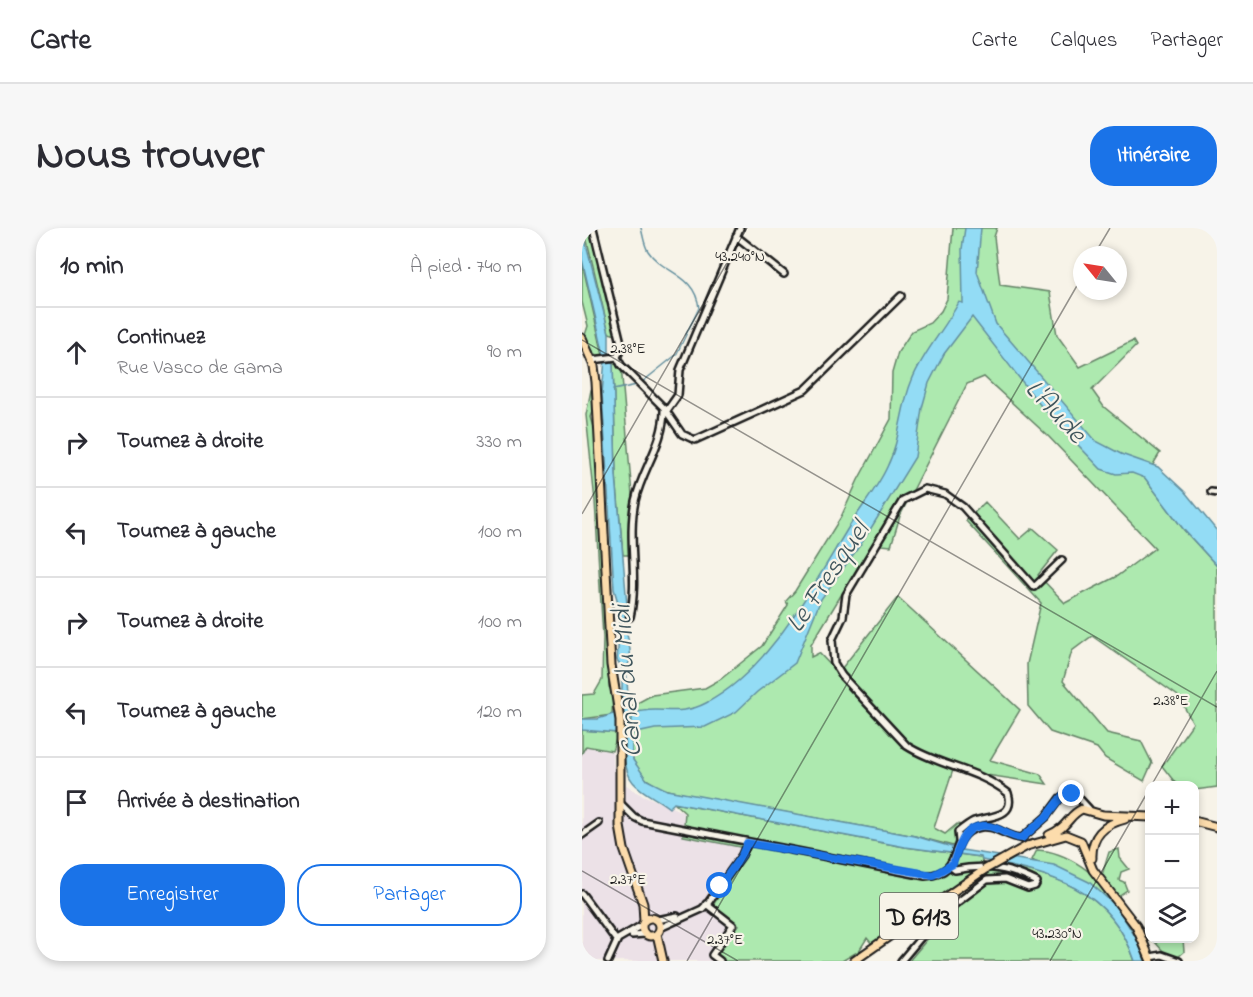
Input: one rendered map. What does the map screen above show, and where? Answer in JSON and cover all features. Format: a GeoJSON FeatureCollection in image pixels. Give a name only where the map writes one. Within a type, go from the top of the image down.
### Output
{"type":"FeatureCollection","features":[{"type":"Feature","properties":{"kind":"main road"},"geometry":{"type":"LineString","coordinates":[[582,338],[596,359],[610,665],[619,712],[619,801],[624,849],[643,904],[654,919],[653,933],[663,961]]}},
{"type":"Feature","properties":{"kind":"main road"},"geometry":{"type":"LineString","coordinates":[[1145,817],[1098,814],[1089,809],[1076,812],[1069,823],[1074,837],[1081,841],[1090,863],[1136,926],[1151,959]]}},
{"type":"Feature","properties":{"kind":"main road"},"geometry":{"type":"LineString","coordinates":[[1098,814],[1101,830]]}},
{"type":"Feature","properties":{"kind":"main road"},"geometry":{"type":"LineString","coordinates":[[1100,878],[1092,857],[1096,837],[1108,824],[1132,818]]}},
{"type":"Feature","properties":{"kind":"main road"},"geometry":{"type":"LineString","coordinates":[[1199,822],[1217,827]]}},
{"type":"Feature","properties":{"kind":"main road","name":"D 6113"},"geometry":{"type":"LineString","coordinates":[[854,961],[984,870],[1069,823]]}},
{"type":"Feature","properties":{"kind":"main road","name":"D 6113"},"geometry":{"type":"LineString","coordinates":[[1036,842],[1053,837],[1074,837]]}},
{"type":"Feature","properties":{"kind":"main road"},"geometry":{"type":"LineString","coordinates":[[1081,841],[1096,837]]}},
{"type":"Feature","properties":{"kind":"main road"},"geometry":{"type":"LineString","coordinates":[[643,904],[643,923],[653,933]]}},
{"type":"Feature","properties":{"kind":"main road"},"geometry":{"type":"LineString","coordinates":[[643,923],[654,919]]}},
{"type":"Feature","properties":{"kind":"street"},"geometry":{"type":"LineString","coordinates":[[593,228],[622,347],[614,357],[596,359]]}},
{"type":"Feature","properties":{"kind":"street"},"geometry":{"type":"LineString","coordinates":[[630,617],[636,579],[632,561],[635,502],[660,438],[665,410],[678,395],[680,370],[740,228]]}},
{"type":"Feature","properties":{"kind":"street"},"geometry":{"type":"LineString","coordinates":[[736,236],[784,274]]}},
{"type":"Feature","properties":{"kind":"street"},"geometry":{"type":"LineString","coordinates":[[614,357],[665,410],[682,434],[694,440],[805,390],[901,296]]}},
{"type":"Feature","properties":{"kind":"street"},"geometry":{"type":"LineString","coordinates":[[619,801],[634,817],[642,821],[925,876],[940,873],[950,866],[955,856],[958,832],[966,825],[1005,812],[1010,800],[1008,793],[980,777],[907,746],[842,676],[834,663],[832,640],[843,617],[846,595],[903,500],[925,489],[945,494],[963,507],[1034,587],[1062,560]]}},
{"type":"Feature","properties":{"kind":"street"},"geometry":{"type":"LineString","coordinates":[[958,843],[967,832],[983,826],[1022,838],[1046,817],[1063,795],[1072,794],[1089,809]]}},
{"type":"Feature","properties":{"kind":"street"},"geometry":{"type":"LineString","coordinates":[[1072,794],[1079,802],[1076,812]]}},
{"type":"Feature","properties":{"kind":"street"},"geometry":{"type":"LineString","coordinates":[[582,835],[599,823]]}},
{"type":"Feature","properties":{"kind":"street"},"geometry":{"type":"LineString","coordinates":[[617,941],[630,935],[653,933],[706,904],[742,855],[747,843]]}},
{"type":"Feature","properties":{"kind":"street"},"geometry":{"type":"LineString","coordinates":[[901,961],[938,917],[987,880],[1005,879],[1031,888],[1037,882],[1028,876],[983,865],[955,870],[950,866]]}},
{"type":"Feature","properties":{"kind":"street"},"geometry":{"type":"LineString","coordinates":[[582,894],[617,941]]}},
{"type":"Feature","properties":{"kind":"street"},"geometry":{"type":"LineString","coordinates":[[706,904],[733,926],[712,955],[720,961]]}},
{"type":"Feature","properties":{"kind":"street"},"geometry":{"type":"LineString","coordinates":[[654,919],[690,914]]}},
{"type":"Feature","properties":{"kind":"street"},"geometry":{"type":"LineString","coordinates":[[610,961],[617,941],[643,923]]}},
{"type":"Feature","properties":{"kind":"street"},"geometry":{"type":"LineString","coordinates":[[1151,959],[1162,955],[1179,961]]}},
{"type":"Feature","properties":{"kind":"shaded area"},"geometry":{"type":"Polygon","coordinates":[[[586,746],[612,751],[615,777],[638,793],[685,813],[683,836],[751,848],[713,905],[739,925],[716,954],[725,961],[582,961],[582,753],[586,746]]]}},
{"type":"Feature","properties":{"kind":"green space"},"geometry":{"type":"Polygon","coordinates":[[[584,228],[593,228],[618,331],[616,335],[609,333],[584,228]]]}},
{"type":"Feature","properties":{"kind":"green space"},"geometry":{"type":"Polygon","coordinates":[[[953,228],[997,228],[994,237],[1000,285],[1050,292],[1057,335],[1080,367],[1133,341],[1136,346],[1092,390],[1104,407],[1160,453],[1145,478],[1184,530],[1217,566],[1217,787],[1199,789],[1199,781],[1174,781],[1162,766],[1193,723],[1178,696],[1092,636],[1072,651],[1063,681],[1107,733],[1141,741],[1152,763],[1144,781],[1105,758],[1097,748],[1050,732],[1028,706],[1027,664],[1041,603],[966,521],[985,502],[1020,539],[1033,528],[1058,550],[1038,575],[1065,603],[1117,576],[1155,548],[1049,437],[984,377],[967,384],[900,516],[891,546],[872,544],[811,645],[811,657],[819,653],[838,673],[898,597],[1020,710],[990,760],[1040,774],[1047,784],[953,770],[934,828],[945,834],[957,824],[961,825],[962,828],[953,846],[915,836],[660,788],[643,777],[633,760],[628,708],[652,695],[705,688],[721,679],[762,646],[788,605],[786,601],[795,591],[841,517],[891,419],[892,373],[898,352],[912,331],[930,323],[941,311],[947,299],[953,228]]]}},
{"type":"Feature","properties":{"kind":"green space"},"geometry":{"type":"Polygon","coordinates":[[[582,262],[603,355],[600,358],[583,341],[588,326],[582,302],[582,262]]]}},
{"type":"Feature","properties":{"kind":"green space"},"geometry":{"type":"Polygon","coordinates":[[[613,364],[621,365],[632,495],[633,552],[629,555],[623,555],[616,475],[613,364]]]}},
{"type":"Feature","properties":{"kind":"green space"},"geometry":{"type":"Polygon","coordinates":[[[591,390],[594,390],[595,407],[591,417],[596,434],[609,687],[613,693],[612,715],[582,719],[582,695],[594,694],[602,680],[603,638],[595,501],[586,415],[591,390]]]}},
{"type":"Feature","properties":{"kind":"green space"},"geometry":{"type":"Polygon","coordinates":[[[582,730],[618,733],[612,751],[586,746],[582,753],[582,730]]]}},
{"type":"Feature","properties":{"kind":"green space"},"geometry":{"type":"Polygon","coordinates":[[[674,803],[905,847],[981,857],[984,870],[880,943],[872,944],[867,938],[859,951],[842,961],[725,961],[716,955],[739,925],[713,905],[750,849],[683,836],[685,813],[674,803]]]}},
{"type":"Feature","properties":{"kind":"green space"},"geometry":{"type":"Polygon","coordinates":[[[1119,849],[1120,858],[1129,869],[1121,872],[1119,880],[1124,882],[1127,890],[1118,896],[1102,875],[1109,852],[1119,849]]]}},
{"type":"Feature","properties":{"kind":"green space"},"geometry":{"type":"Polygon","coordinates":[[[1037,850],[1049,851],[1071,860],[1101,882],[1128,914],[1151,961],[1145,961],[1138,941],[1117,907],[1032,860],[1037,850]]]}},
{"type":"Feature","properties":{"kind":"green space"},"geometry":{"type":"Polygon","coordinates":[[[1000,864],[1045,875],[1083,892],[1099,904],[1113,920],[1125,938],[1135,961],[909,961],[947,917],[980,886],[994,880],[1036,882],[1028,876],[982,877],[1000,864]]]}},
{"type":"Feature","properties":{"kind":"green space"},"geometry":{"type":"Polygon","coordinates":[[[1156,943],[1183,943],[1184,952],[1178,957],[1164,952],[1156,943]]]}},
{"type":"Feature","properties":{"kind":"water","name":"Canal du Midi"},"geometry":{"type":"Polygon","coordinates":[[[582,228],[609,333],[609,359],[613,364],[616,475],[627,605],[625,621],[630,647],[629,662],[626,668],[633,760],[647,780],[667,790],[915,836],[962,850],[1054,865],[1089,882],[1117,907],[1138,941],[1145,961],[1135,961],[1124,936],[1110,916],[1094,900],[1075,888],[1032,871],[982,860],[981,857],[905,847],[674,803],[669,808],[641,790],[633,782],[628,773],[623,745],[622,667],[617,660],[621,613],[614,589],[602,394],[605,359],[582,259],[582,228]]]}},
{"type":"Feature","properties":{"kind":"water"},"geometry":{"type":"Polygon","coordinates":[[[965,228],[981,228],[977,272],[996,324],[1096,441],[1121,454],[1158,467],[1185,492],[1217,531],[1217,566],[1184,530],[1145,478],[1132,473],[1116,474],[1101,469],[1041,406],[972,317],[944,354],[929,383],[922,408],[915,457],[863,541],[821,599],[795,663],[757,692],[736,712],[705,727],[655,729],[632,734],[632,714],[650,710],[686,710],[706,703],[729,688],[770,648],[805,599],[875,489],[892,456],[905,401],[917,370],[959,302],[963,303],[962,249],[965,228]]]}},
{"type":"Feature","properties":{"kind":"water"},"geometry":{"type":"Polygon","coordinates":[[[616,713],[618,733],[582,730],[582,719],[598,719],[616,713]]]}},
{"type":"Feature","properties":{"kind":"waterway"},"geometry":{"type":"LineString","coordinates":[[641,228],[648,251],[654,259],[685,281],[696,296],[699,308],[676,355],[641,383]]}},
{"type":"Feature","properties":{"kind":"waterway"},"geometry":{"type":"LineString","coordinates":[[613,390],[637,385]]}},
{"type":"Feature","properties":{"kind":"route"},"geometry":{"type":"LineString","coordinates":[[720,886],[745,851],[747,843],[925,876],[933,875],[953,864],[959,841],[967,832],[983,826],[1022,838],[1046,817],[1063,795],[1072,794]]}},
{"type":"Feature","properties":{"kind":"water label","name":"L'Aude"},"geometry":{"type":"Point","coordinates":[1057,410]}},
{"type":"Feature","properties":{"kind":"water label","name":"Le Fresquel"},"geometry":{"type":"Point","coordinates":[826,576]}}]}
